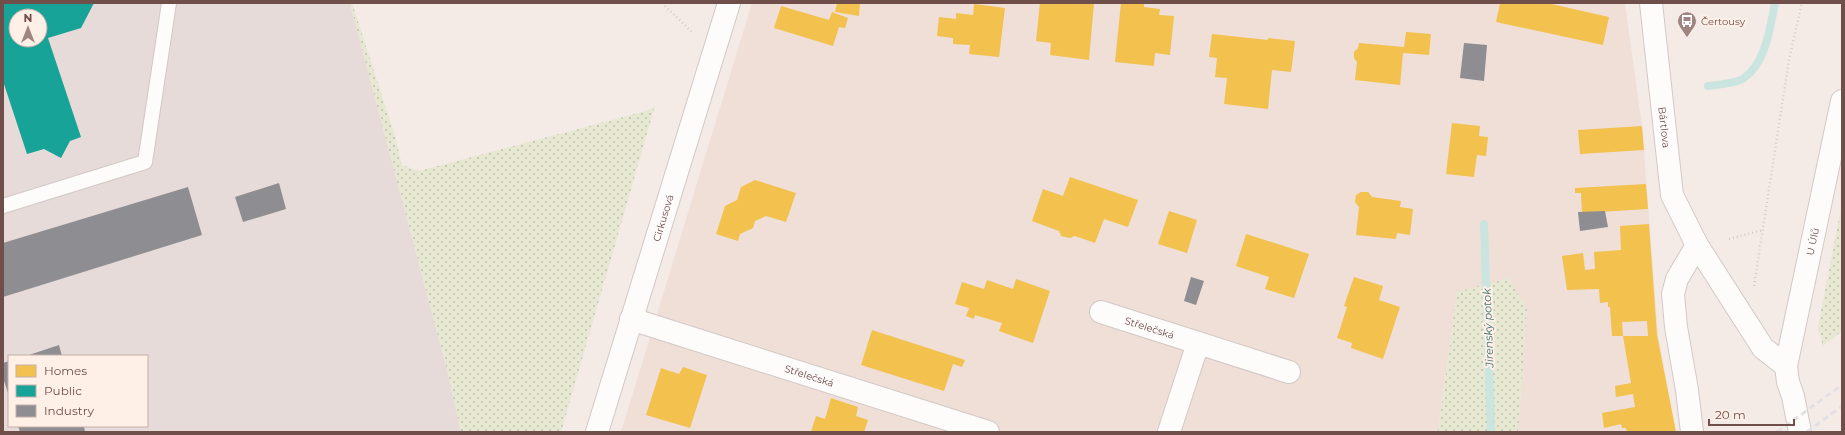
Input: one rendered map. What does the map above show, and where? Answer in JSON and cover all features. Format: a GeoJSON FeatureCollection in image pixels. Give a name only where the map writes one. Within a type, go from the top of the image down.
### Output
{"type":"FeatureCollection","features":[{"type":"Feature","properties":{"kind":"street","name":"Cirkusová"},"geometry":{"type":"LineString","coordinates":[[597,432],[729,3]]}},
{"type":"Feature","properties":{"kind":"street","name":"Bártlova"},"geometry":{"type":"LineString","coordinates":[[1651,3],[1672,195],[1697,245],[1762,348],[1787,374]]}},
{"type":"Feature","properties":{"kind":"street","name":"U Úlů"},"geometry":{"type":"LineString","coordinates":[[1787,374],[1842,101]]}},
{"type":"Feature","properties":{"kind":"street"},"geometry":{"type":"LineString","coordinates":[[1692,432],[1687,390],[1676,327],[1673,294],[1677,279],[1697,245]]}},
{"type":"Feature","properties":{"kind":"street","name":"Střelečská"},"geometry":{"type":"LineString","coordinates":[[1101,312],[1289,372]]}},
{"type":"Feature","properties":{"kind":"street","name":"Střelečská"},"geometry":{"type":"LineString","coordinates":[[631,319],[988,432]]}},
{"type":"Feature","properties":{"kind":"street"},"geometry":{"type":"LineString","coordinates":[[1169,432],[1198,343]]}},
{"type":"Feature","properties":{"kind":"street"},"geometry":{"type":"LineString","coordinates":[[1787,374],[1800,432]]}},
{"type":"Feature","properties":{"kind":"lane"},"geometry":{"type":"LineString","coordinates":[[3,206],[145,162],[169,3]]}},
{"type":"Feature","properties":{"kind":"path"},"geometry":{"type":"LineString","coordinates":[[662,3],[713,53]]}},
{"type":"Feature","properties":{"kind":"path"},"geometry":{"type":"LineString","coordinates":[[1733,302],[1754,291],[1789,60],[1802,3]]}},
{"type":"Feature","properties":{"kind":"path"},"geometry":{"type":"LineString","coordinates":[[1729,239],[1763,230]]}},
{"type":"Feature","properties":{"kind":"shaded area"},"geometry":{"type":"Polygon","coordinates":[[[3,3],[350,3],[447,370],[461,432],[3,432],[3,3]]]}},
{"type":"Feature","properties":{"kind":"shaded area"},"geometry":{"type":"Polygon","coordinates":[[[752,3],[1625,3],[1642,126],[1658,335],[1676,432],[1518,432],[1527,309],[1457,292],[1438,432],[621,432],[752,3]]]}},
{"type":"Feature","properties":{"kind":"green space"},"geometry":{"type":"Polygon","coordinates":[[[350,3],[352,3],[395,136],[402,165],[419,171],[646,111],[655,106],[561,432],[461,432],[447,370],[350,3]]]}},
{"type":"Feature","properties":{"kind":"green space"},"geometry":{"type":"Polygon","coordinates":[[[1842,203],[1842,331],[1823,346],[1818,327],[1842,203]]]}},
{"type":"Feature","properties":{"kind":"green space"},"geometry":{"type":"Polygon","coordinates":[[[1508,278],[1527,309],[1518,432],[1438,432],[1457,292],[1508,278]]]}},
{"type":"Feature","properties":{"kind":"building: Homes"},"geometry":{"type":"Polygon","coordinates":[[[837,3],[860,3],[859,16],[835,12],[837,3]]]}},
{"type":"Feature","properties":{"kind":"building: Homes"},"geometry":{"type":"Polygon","coordinates":[[[1040,3],[1094,3],[1089,60],[1050,55],[1051,43],[1036,41],[1040,3]]]}},
{"type":"Feature","properties":{"kind":"building: Homes"},"geometry":{"type":"Polygon","coordinates":[[[1121,3],[1144,3],[1144,7],[1160,9],[1159,15],[1174,16],[1170,55],[1155,53],[1154,66],[1115,62],[1121,3]]]}},
{"type":"Feature","properties":{"kind":"building: Homes"},"geometry":{"type":"Polygon","coordinates":[[[1500,3],[1547,3],[1609,17],[1603,45],[1496,22],[1500,3]]]}},
{"type":"Feature","properties":{"kind":"building: Homes"},"geometry":{"type":"Polygon","coordinates":[[[974,4],[1005,8],[999,57],[969,54],[970,45],[953,44],[953,38],[937,36],[939,17],[956,19],[956,13],[973,15],[974,4]]]}},
{"type":"Feature","properties":{"kind":"building: Homes"},"geometry":{"type":"Polygon","coordinates":[[[781,6],[829,20],[832,12],[848,18],[845,28],[839,27],[833,46],[774,28],[781,6]]]}},
{"type":"Feature","properties":{"kind":"building: Homes"},"geometry":{"type":"Polygon","coordinates":[[[1406,32],[1431,34],[1429,55],[1403,53],[1400,85],[1355,80],[1357,62],[1354,58],[1354,52],[1358,48],[1359,43],[1404,47],[1406,32]]]}},
{"type":"Feature","properties":{"kind":"building: Homes"},"geometry":{"type":"Polygon","coordinates":[[[1212,34],[1268,40],[1268,38],[1295,41],[1291,72],[1272,70],[1268,109],[1224,104],[1227,78],[1215,77],[1217,58],[1209,57],[1212,34]]]}},
{"type":"Feature","properties":{"kind":"building: Homes"},"geometry":{"type":"Polygon","coordinates":[[[1452,123],[1480,126],[1479,136],[1488,137],[1486,156],[1477,155],[1474,177],[1446,174],[1452,123]]]}},
{"type":"Feature","properties":{"kind":"building: Homes"},"geometry":{"type":"Polygon","coordinates":[[[1642,126],[1644,150],[1580,154],[1578,130],[1642,126]]]}},
{"type":"Feature","properties":{"kind":"building: Homes"},"geometry":{"type":"Polygon","coordinates":[[[1070,177],[1138,200],[1128,227],[1104,219],[1095,243],[1075,236],[1070,238],[1061,236],[1059,231],[1032,221],[1043,189],[1063,196],[1070,177]]]}},
{"type":"Feature","properties":{"kind":"building: Homes"},"geometry":{"type":"Polygon","coordinates":[[[755,180],[796,193],[786,222],[766,216],[755,221],[753,228],[740,234],[738,241],[716,234],[725,206],[737,200],[741,187],[755,180]]]}},
{"type":"Feature","properties":{"kind":"building: Homes"},"geometry":{"type":"Polygon","coordinates":[[[1646,184],[1648,209],[1582,213],[1581,193],[1575,193],[1575,188],[1646,184]]]}},
{"type":"Feature","properties":{"kind":"building: Homes"},"geometry":{"type":"Polygon","coordinates":[[[1361,192],[1368,192],[1372,197],[1401,201],[1400,207],[1413,209],[1410,235],[1397,233],[1396,239],[1356,235],[1359,207],[1355,202],[1356,195],[1361,192]]]}},
{"type":"Feature","properties":{"kind":"building: Homes"},"geometry":{"type":"Polygon","coordinates":[[[1169,211],[1197,220],[1187,253],[1158,244],[1169,211]]]}},
{"type":"Feature","properties":{"kind":"building: Homes"},"geometry":{"type":"Polygon","coordinates":[[[1649,224],[1657,335],[1676,432],[1627,432],[1626,428],[1622,428],[1621,424],[1604,428],[1602,413],[1635,407],[1633,394],[1616,397],[1615,386],[1631,383],[1623,336],[1612,336],[1610,307],[1608,307],[1608,302],[1600,303],[1599,289],[1567,290],[1562,256],[1583,253],[1585,270],[1595,269],[1594,252],[1621,250],[1620,226],[1649,224]],[[1647,321],[1622,322],[1623,336],[1648,336],[1647,321]]]}},
{"type":"Feature","properties":{"kind":"building: Homes"},"geometry":{"type":"Polygon","coordinates":[[[1246,234],[1309,254],[1294,298],[1265,289],[1269,277],[1236,266],[1246,234]]]}},
{"type":"Feature","properties":{"kind":"building: Homes"},"geometry":{"type":"Polygon","coordinates":[[[1354,277],[1383,286],[1379,300],[1400,307],[1383,359],[1351,348],[1352,343],[1337,338],[1347,307],[1344,306],[1354,277]]]}},
{"type":"Feature","properties":{"kind":"building: Homes"},"geometry":{"type":"Polygon","coordinates":[[[1016,279],[1050,291],[1033,343],[999,331],[1002,323],[975,315],[974,319],[966,316],[969,308],[955,304],[962,282],[984,289],[987,280],[1013,289],[1016,279]]]}},
{"type":"Feature","properties":{"kind":"building: Homes"},"geometry":{"type":"Polygon","coordinates":[[[872,330],[965,360],[962,367],[953,364],[944,391],[861,365],[872,330]]]}},
{"type":"Feature","properties":{"kind":"building: Homes"},"geometry":{"type":"Polygon","coordinates":[[[683,367],[707,375],[690,428],[646,415],[661,368],[679,374],[683,367]]]}},
{"type":"Feature","properties":{"kind":"building: Homes"},"geometry":{"type":"Polygon","coordinates":[[[831,398],[858,407],[856,416],[868,420],[864,432],[811,432],[816,416],[825,419],[831,398]]]}},
{"type":"Feature","properties":{"kind":"building: Public"},"geometry":{"type":"Polygon","coordinates":[[[3,3],[94,3],[81,28],[48,38],[81,137],[70,141],[61,158],[44,149],[27,154],[3,81],[3,3]]]}},
{"type":"Feature","properties":{"kind":"building: Industry"},"geometry":{"type":"Polygon","coordinates":[[[1464,43],[1487,45],[1484,81],[1460,78],[1464,43]]]}},
{"type":"Feature","properties":{"kind":"building: Industry"},"geometry":{"type":"Polygon","coordinates":[[[279,183],[286,209],[243,222],[235,197],[279,183]]]}},
{"type":"Feature","properties":{"kind":"building: Industry"},"geometry":{"type":"Polygon","coordinates":[[[188,187],[202,235],[3,297],[3,243],[188,187]]]}},
{"type":"Feature","properties":{"kind":"building: Industry"},"geometry":{"type":"Polygon","coordinates":[[[1605,211],[1608,227],[1580,231],[1578,212],[1605,211]]]}},
{"type":"Feature","properties":{"kind":"building: Industry"},"geometry":{"type":"Polygon","coordinates":[[[1191,277],[1204,281],[1196,305],[1184,301],[1191,277]]]}},
{"type":"Feature","properties":{"kind":"building: Industry"},"geometry":{"type":"Polygon","coordinates":[[[59,345],[62,355],[29,355],[59,345]]]}},
{"type":"Feature","properties":{"kind":"building: Industry"},"geometry":{"type":"Polygon","coordinates":[[[8,361],[8,393],[3,378],[3,363],[8,361]]]}},
{"type":"Feature","properties":{"kind":"building: Industry"},"geometry":{"type":"Polygon","coordinates":[[[18,427],[84,427],[85,432],[20,432],[18,427]]]}},
{"type":"Feature","properties":{"kind":"waterway","name":"Jirenský potok"},"geometry":{"type":"LineString","coordinates":[[1708,86],[1727,84],[1741,80],[1751,71],[1757,63],[1766,44],[1775,3]]}},
{"type":"Feature","properties":{"kind":"waterway","name":"Jirenský potok"},"geometry":{"type":"LineString","coordinates":[[1484,224],[1491,432]]}},
{"type":"Feature","properties":{"kind":"railway"},"geometry":{"type":"LineString","coordinates":[[1777,432],[1842,385]]}},
{"type":"Feature","properties":{"kind":"railway"},"geometry":{"type":"LineString","coordinates":[[1807,432],[1842,406]]}},
{"type":"Feature","properties":{"kind":"place","name":"Čertousy"},"geometry":{"type":"Point","coordinates":[1687,38]}}]}
